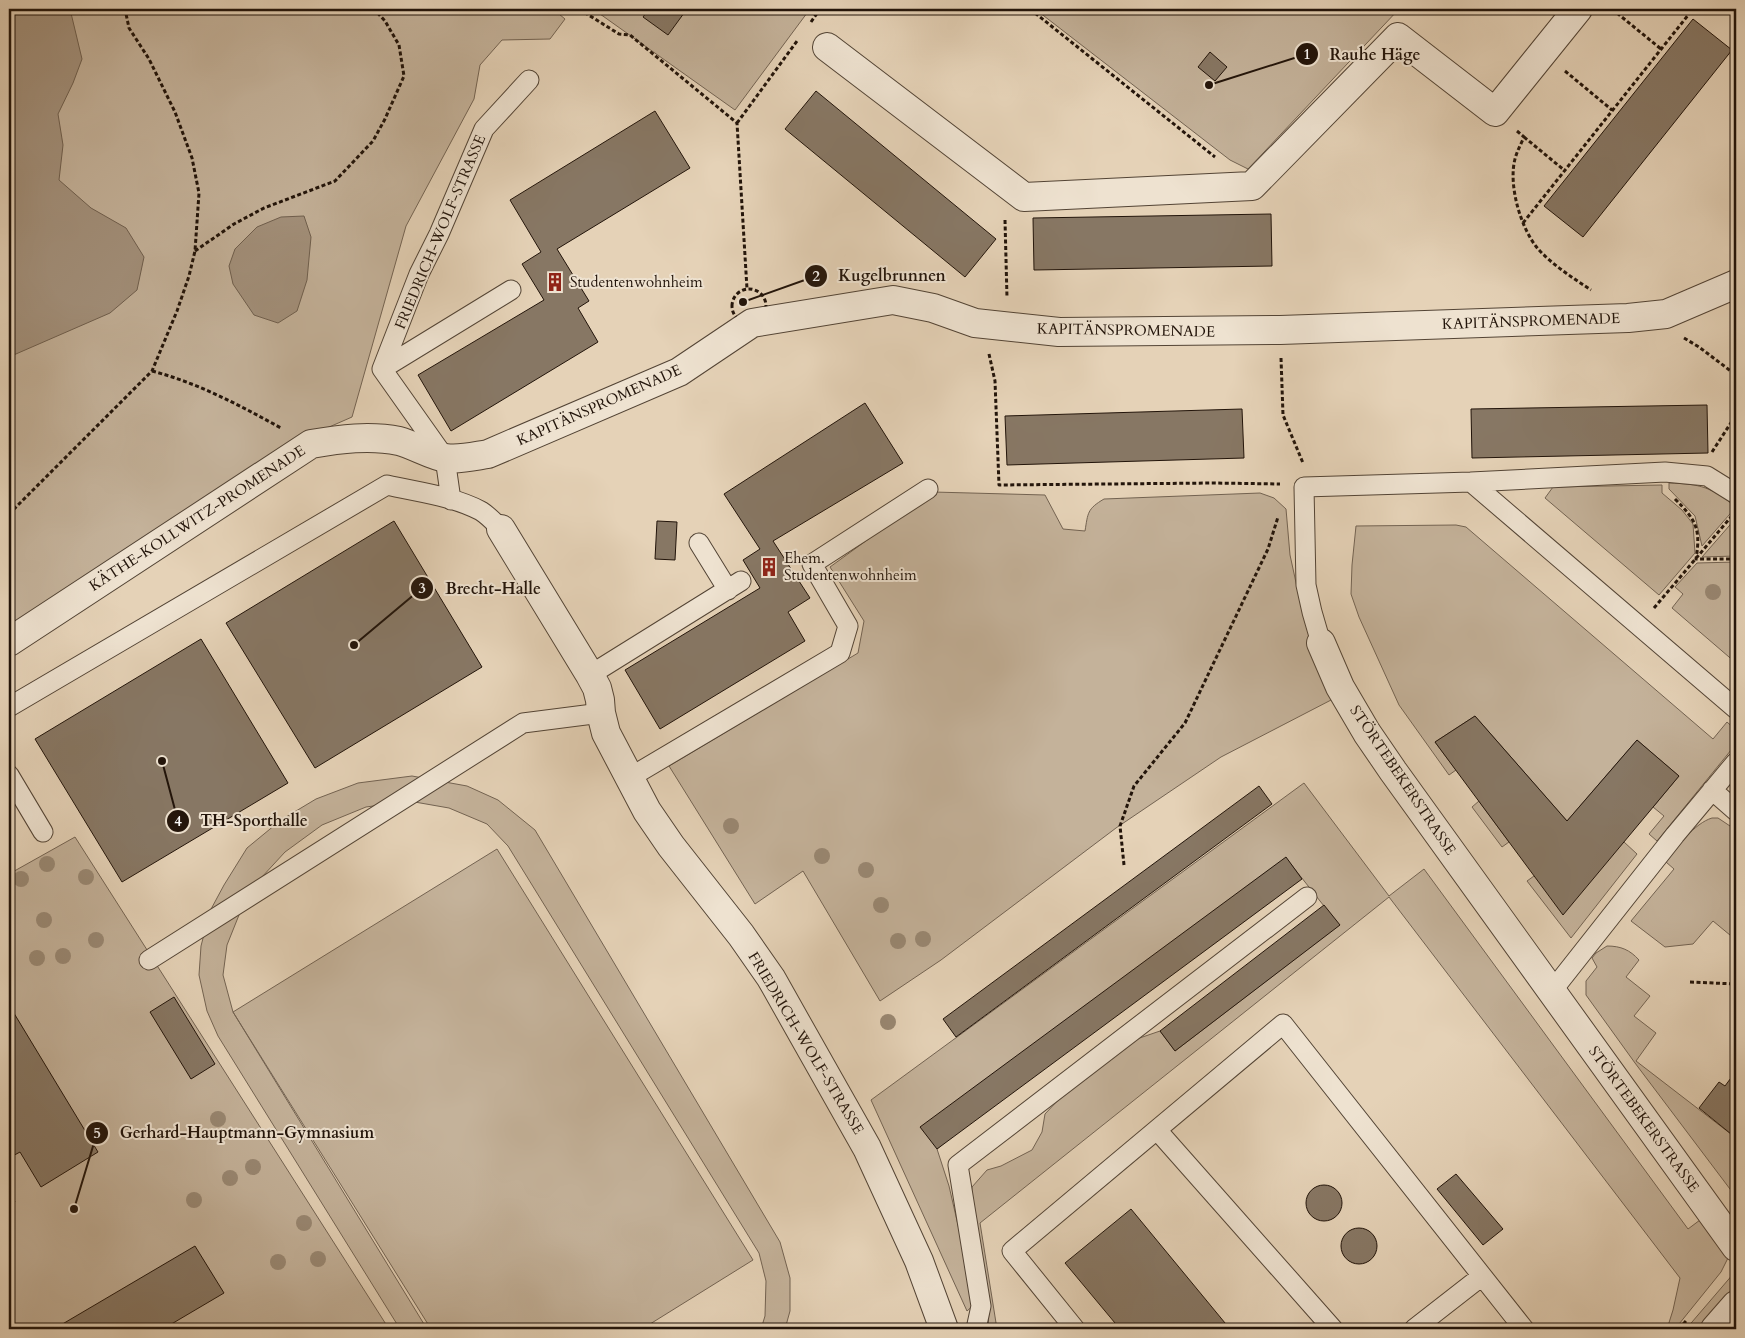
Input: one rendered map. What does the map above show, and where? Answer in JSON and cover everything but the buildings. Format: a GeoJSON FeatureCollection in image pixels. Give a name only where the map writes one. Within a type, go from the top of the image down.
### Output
{"type":"FeatureCollection","features":[{"type":"Feature","properties":{"kind":"street"},"geometry":{"type":"LineString","coordinates":[[827,47],[1024,197],[1252,186],[1398,38],[1495,112],[1578,9]]}},
{"type":"Feature","properties":{"kind":"street","name":"KAPITÄNSPROMENADE"},"geometry":{"type":"LineString","coordinates":[[487,454],[679,372],[752,322],[893,300],[933,308],[974,323],[1059,332],[1280,330],[1648,317],[1680,309],[1736,284]]}},
{"type":"Feature","properties":{"kind":"street","name":"KÄTHE-KOLLWITZ-PROMENADE"},"geometry":{"type":"LineString","coordinates":[[9,642],[311,444],[344,438],[378,438],[399,441],[445,458],[464,458],[487,454]]}},
{"type":"Feature","properties":{"kind":"street","name":"FRIEDRICH-WOLF-STRASSE"},"geometry":{"type":"LineString","coordinates":[[501,529],[590,675],[599,694],[606,733],[647,811],[671,846],[741,935],[771,978],[867,1148],[918,1261],[944,1329]]}},
{"type":"Feature","properties":{"kind":"street","name":"STÖRTEBEKERSTRASSE"},"geometry":{"type":"LineString","coordinates":[[1321,643],[1340,687],[1367,733],[1736,1247]]}},
{"type":"Feature","properties":{"kind":"street"},"geometry":{"type":"LineString","coordinates":[[1715,1329],[1736,1305]]}},
{"type":"Feature","properties":{"kind":"lane","name":"FRIEDRICH-WOLF-STRASSE"},"geometry":{"type":"LineString","coordinates":[[382,369],[419,274],[439,234],[484,130],[529,80]]}},
{"type":"Feature","properties":{"kind":"lane","name":"FRIEDRICH-WOLF-STRASSE"},"geometry":{"type":"LineString","coordinates":[[382,369],[511,290]]}},
{"type":"Feature","properties":{"kind":"lane"},"geometry":{"type":"LineString","coordinates":[[9,707],[387,485],[451,500],[445,458],[382,369]]}},
{"type":"Feature","properties":{"kind":"lane"},"geometry":{"type":"LineString","coordinates":[[1304,487],[1472,482],[1665,472],[1708,476],[1736,494]]}},
{"type":"Feature","properties":{"kind":"lane"},"geometry":{"type":"LineString","coordinates":[[1472,482],[1736,709]]}},
{"type":"Feature","properties":{"kind":"lane","name":"STÖRTEBEKERSTRASSE"},"geometry":{"type":"LineString","coordinates":[[1304,487],[1306,585],[1321,643]]}},
{"type":"Feature","properties":{"kind":"lane"},"geometry":{"type":"LineString","coordinates":[[629,778],[840,653],[848,626],[812,564],[928,489]]}},
{"type":"Feature","properties":{"kind":"lane","name":"FRIEDRICH-WOLF-STRASSE"},"geometry":{"type":"LineString","coordinates":[[451,500],[480,511],[501,529]]}},
{"type":"Feature","properties":{"kind":"lane"},"geometry":{"type":"LineString","coordinates":[[590,675],[735,586],[699,542]]}},
{"type":"Feature","properties":{"kind":"lane"},"geometry":{"type":"LineString","coordinates":[[149,960],[523,723],[601,713]]}},
{"type":"Feature","properties":{"kind":"lane"},"geometry":{"type":"LineString","coordinates":[[1552,991],[1675,835],[1736,762]]}},
{"type":"Feature","properties":{"kind":"lane"},"geometry":{"type":"LineString","coordinates":[[9,775],[43,832]]}},
{"type":"Feature","properties":{"kind":"lane"},"geometry":{"type":"LineString","coordinates":[[1712,790],[1736,811]]}},
{"type":"Feature","properties":{"kind":"lane"},"geometry":{"type":"LineString","coordinates":[[976,1329],[981,1306],[958,1166],[1307,896]]}},
{"type":"Feature","properties":{"kind":"lane"},"geometry":{"type":"LineString","coordinates":[[1075,1329],[1012,1251],[1284,1024],[1524,1329]]}},
{"type":"Feature","properties":{"kind":"lane"},"geometry":{"type":"LineString","coordinates":[[1156,1130],[1333,1329]]}},
{"type":"Feature","properties":{"kind":"lane"},"geometry":{"type":"LineString","coordinates":[[1414,1329],[1482,1276]]}},
{"type":"Feature","properties":{"kind":"path"},"geometry":{"type":"LineString","coordinates":[[9,514],[152,371],[177,311],[189,276],[194,251],[199,193],[192,158],[175,112],[149,59],[129,28],[125,9]]}},
{"type":"Feature","properties":{"kind":"path"},"geometry":{"type":"LineString","coordinates":[[194,251],[234,224],[264,208],[335,181],[373,141],[404,76],[399,45],[385,21],[374,9]]}},
{"type":"Feature","properties":{"kind":"path"},"geometry":{"type":"LineString","coordinates":[[579,9],[619,34],[630,35],[737,124]]}},
{"type":"Feature","properties":{"kind":"path"},"geometry":{"type":"LineString","coordinates":[[1030,9],[1252,186]]}},
{"type":"Feature","properties":{"kind":"path"},"geometry":{"type":"LineString","coordinates":[[1612,9],[1661,49]]}},
{"type":"Feature","properties":{"kind":"path"},"geometry":{"type":"LineString","coordinates":[[1523,223],[1693,9]]}},
{"type":"Feature","properties":{"kind":"path"},"geometry":{"type":"LineString","coordinates":[[747,289],[737,124],[800,36],[827,47]]}},
{"type":"Feature","properties":{"kind":"path"},"geometry":{"type":"LineString","coordinates":[[1544,53],[1612,110]]}},
{"type":"Feature","properties":{"kind":"path"},"geometry":{"type":"LineString","coordinates":[[1495,112],[1564,170]]}},
{"type":"Feature","properties":{"kind":"path"},"geometry":{"type":"LineString","coordinates":[[1524,137],[1515,159],[1512,178],[1516,202],[1523,223],[1537,248],[1557,267],[1593,290]]}},
{"type":"Feature","properties":{"kind":"path"},"geometry":{"type":"LineString","coordinates":[[1004,182],[1008,326]]}},
{"type":"Feature","properties":{"kind":"path"},"geometry":{"type":"LineString","coordinates":[[974,323],[989,353],[995,381],[999,485],[1272,483],[1304,487],[1307,473],[1283,415],[1280,330]]}},
{"type":"Feature","properties":{"kind":"path"},"geometry":{"type":"LineString","coordinates":[[1684,338],[1736,375]]}},
{"type":"Feature","properties":{"kind":"path"},"geometry":{"type":"LineString","coordinates":[[152,371],[179,378],[206,389],[311,444]]}},
{"type":"Feature","properties":{"kind":"path"},"geometry":{"type":"LineString","coordinates":[[1708,476],[1708,457],[1736,415]]}},
{"type":"Feature","properties":{"kind":"path"},"geometry":{"type":"LineString","coordinates":[[1665,472],[1665,489],[1690,514],[1696,524],[1698,546],[1696,559]]}},
{"type":"Feature","properties":{"kind":"path"},"geometry":{"type":"LineString","coordinates":[[1639,625],[1736,511]]}},
{"type":"Feature","properties":{"kind":"path"},"geometry":{"type":"LineString","coordinates":[[1124,865],[1120,826],[1134,786],[1185,723],[1268,549],[1279,514]]}},
{"type":"Feature","properties":{"kind":"path"},"geometry":{"type":"LineString","coordinates":[[1696,559],[1736,559]]}},
{"type":"Feature","properties":{"kind":"path"},"geometry":{"type":"LineString","coordinates":[[1690,982],[1736,984]]}},
{"type":"Feature","properties":{"kind":"shaded area"},"geometry":{"type":"Polygon","coordinates":[[[9,9],[553,9],[565,19],[550,39],[502,40],[480,65],[474,99],[406,226],[352,417],[288,445],[9,633],[9,9]]]}},
{"type":"Feature","properties":{"kind":"shaded area"},"geometry":{"type":"Polygon","coordinates":[[[9,9],[70,9],[82,59],[58,114],[63,145],[59,180],[91,208],[126,228],[144,257],[137,290],[110,313],[9,357],[9,9]]]}},
{"type":"Feature","properties":{"kind":"shaded area"},"geometry":{"type":"Polygon","coordinates":[[[593,9],[810,9],[735,110],[593,9]]]}},
{"type":"Feature","properties":{"kind":"shaded area"},"geometry":{"type":"Polygon","coordinates":[[[1035,9],[1399,9],[1248,169],[1230,160],[1035,9]]]}},
{"type":"Feature","properties":{"kind":"shaded area"},"geometry":{"type":"Polygon","coordinates":[[[304,216],[311,237],[307,280],[297,311],[278,323],[254,315],[233,284],[229,266],[235,249],[257,227],[281,217],[304,216]]]}},
{"type":"Feature","properties":{"kind":"shaded area"},"geometry":{"type":"Polygon","coordinates":[[[1669,483],[1689,484],[1705,488],[1736,507],[1702,546],[1695,516],[1669,489],[1669,483]]]}},
{"type":"Feature","properties":{"kind":"shaded area"},"geometry":{"type":"Polygon","coordinates":[[[1662,485],[1662,493],[1682,510],[1693,524],[1695,553],[1659,595],[1545,498],[1553,487],[1662,485]]]}},
{"type":"Feature","properties":{"kind":"shaded area"},"geometry":{"type":"Polygon","coordinates":[[[933,492],[1045,495],[1063,529],[1085,531],[1089,512],[1104,499],[1260,493],[1274,498],[1286,509],[1290,555],[1300,601],[1312,647],[1333,699],[1221,757],[1116,828],[941,960],[880,1001],[803,871],[755,904],[669,766],[858,653],[864,621],[830,567],[933,492]]]}},
{"type":"Feature","properties":{"kind":"shaded area"},"geometry":{"type":"Polygon","coordinates":[[[1736,518],[1736,556],[1702,557],[1736,518]]]}},
{"type":"Feature","properties":{"kind":"shaded area"},"geometry":{"type":"Polygon","coordinates":[[[1456,525],[1466,527],[1713,739],[1727,722],[1736,730],[1736,744],[1657,841],[1649,834],[1664,816],[1653,807],[1679,776],[1637,740],[1567,821],[1475,716],[1435,742],[1456,770],[1449,775],[1399,705],[1359,617],[1351,594],[1356,526],[1456,525]]]}},
{"type":"Feature","properties":{"kind":"shaded area"},"geometry":{"type":"Polygon","coordinates":[[[1736,562],[1736,663],[1672,608],[1683,594],[1675,587],[1697,563],[1736,562]]]}},
{"type":"Feature","properties":{"kind":"shaded area"},"geometry":{"type":"Polygon","coordinates":[[[412,776],[467,786],[498,800],[535,830],[780,1242],[790,1278],[790,1311],[785,1329],[761,1329],[765,1316],[766,1281],[759,1253],[508,846],[487,824],[449,808],[409,801],[366,807],[322,825],[285,852],[261,878],[241,910],[227,945],[223,975],[233,1012],[427,1329],[400,1329],[218,1036],[207,1011],[199,975],[201,946],[210,911],[247,848],[281,820],[316,799],[358,783],[412,776]]]}},
{"type":"Feature","properties":{"kind":"shaded area"},"geometry":{"type":"Polygon","coordinates":[[[1304,783],[1389,896],[1424,869],[1688,1229],[1704,1217],[1729,1256],[1721,1272],[1675,1329],[1667,1329],[1680,1278],[1389,897],[980,1223],[997,1329],[988,1329],[989,1311],[971,1202],[972,1187],[987,1170],[1001,1166],[1032,1150],[1042,1132],[1045,1114],[1078,1079],[1128,1042],[1160,1031],[1175,1051],[1339,925],[1286,858],[937,1149],[949,1186],[976,1303],[967,1311],[871,1100],[1304,783]]]}},
{"type":"Feature","properties":{"kind":"shaded area"},"geometry":{"type":"Polygon","coordinates":[[[1479,801],[1509,842],[1502,847],[1472,807],[1479,801]]]}},
{"type":"Feature","properties":{"kind":"shaded area"},"geometry":{"type":"Polygon","coordinates":[[[1712,818],[1718,818],[1736,830],[1736,940],[1713,921],[1693,944],[1665,947],[1631,921],[1674,869],[1666,862],[1686,836],[1699,825],[1712,818]]]}},
{"type":"Feature","properties":{"kind":"shaded area"},"geometry":{"type":"Polygon","coordinates":[[[75,837],[389,1329],[9,1329],[9,874],[75,837]]]}},
{"type":"Feature","properties":{"kind":"shaded area"},"geometry":{"type":"Polygon","coordinates":[[[1624,842],[1637,854],[1571,938],[1527,881],[1534,876],[1624,842]]]}},
{"type":"Feature","properties":{"kind":"shaded area"},"geometry":{"type":"Polygon","coordinates":[[[497,849],[753,1260],[642,1329],[431,1329],[233,1012],[497,849]]]}},
{"type":"Feature","properties":{"kind":"shaded area"},"geometry":{"type":"Polygon","coordinates":[[[1607,946],[1625,949],[1639,960],[1626,977],[1650,996],[1634,1016],[1656,1033],[1636,1061],[1736,1138],[1736,1197],[1586,995],[1586,981],[1597,967],[1592,958],[1607,946]]]}},
{"type":"Feature","properties":{"kind":"shaded area"},"geometry":{"type":"Polygon","coordinates":[[[1734,1273],[1733,1288],[1723,1303],[1699,1329],[1686,1329],[1734,1273]]]}},
{"type":"Feature","properties":{"kind":"place","name":"Rauhe Häge"},"geometry":{"type":"Point","coordinates":[1209,85]}},
{"type":"Feature","properties":{"kind":"place","name":"Studentenwohnheim"},"geometry":{"type":"Point","coordinates":[555,282]}},
{"type":"Feature","properties":{"kind":"place","name":"Kugelbrunnen"},"geometry":{"type":"Point","coordinates":[743,302]}},
{"type":"Feature","properties":{"kind":"place","name":"Ehem. Studentenwohnheim"},"geometry":{"type":"Point","coordinates":[769,567]}},
{"type":"Feature","properties":{"kind":"place","name":"Brecht-Halle"},"geometry":{"type":"Point","coordinates":[354,645]}},
{"type":"Feature","properties":{"kind":"place","name":"TH-Sporthalle"},"geometry":{"type":"Point","coordinates":[162,761]}},
{"type":"Feature","properties":{"kind":"place","name":"Gerhard-Hauptmann-Gymnasium"},"geometry":{"type":"Point","coordinates":[74,1209]}}]}
